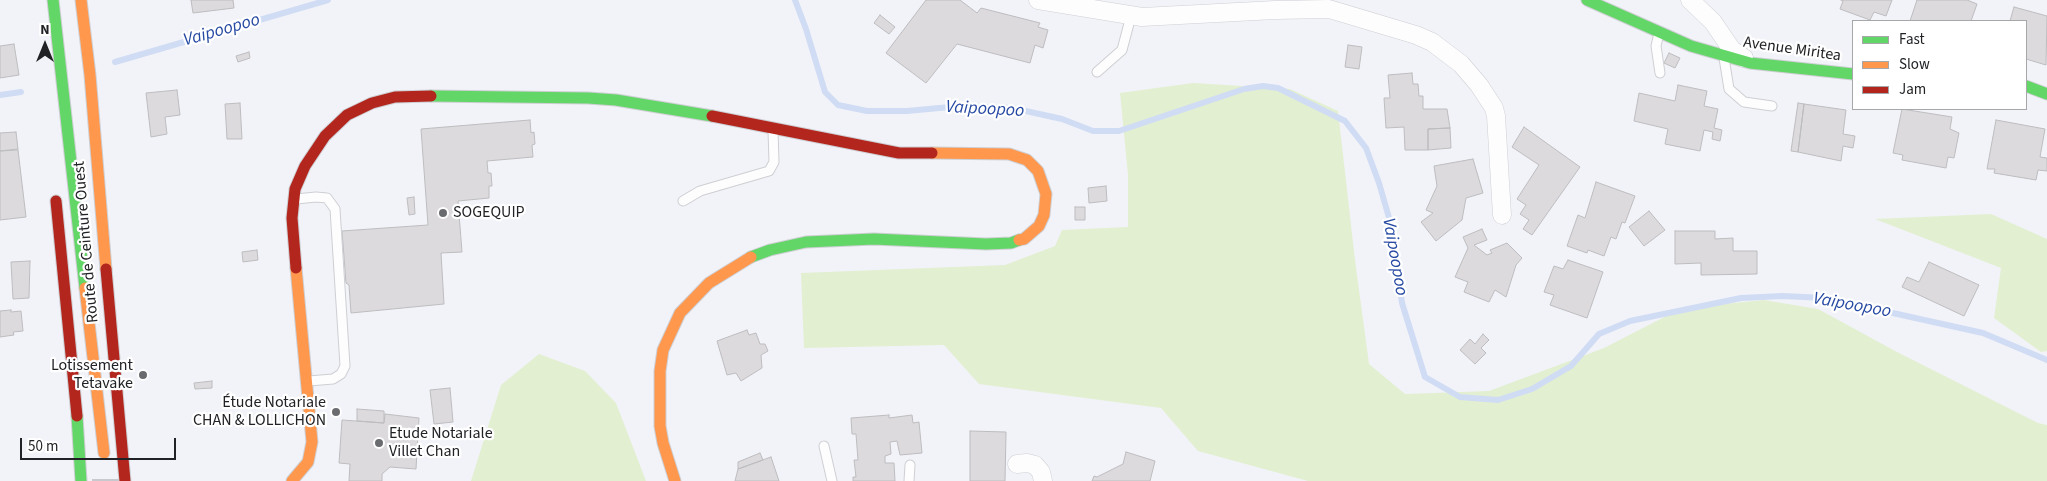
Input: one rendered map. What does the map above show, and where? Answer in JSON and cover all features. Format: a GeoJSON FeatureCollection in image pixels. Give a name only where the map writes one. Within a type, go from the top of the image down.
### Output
{"type":"FeatureCollection","features":[{"type":"Feature","properties":{"kind":"main road","name":"Route de Ceinture Ouest"},"geometry":{"type":"LineString","coordinates":[[52,0],[95,362],[105,470]]}},
{"type":"Feature","properties":{"kind":"main road","name":"Route de Ceinture Ouest"},"geometry":{"type":"LineString","coordinates":[[81,0],[90,75],[95,152],[125,481]]}},
{"type":"Feature","properties":{"kind":"main road","name":"Avenue Miritea"},"geometry":{"type":"LineString","coordinates":[[1587,0],[1659,33],[1723,56],[1750,63],[1852,74]]}},
{"type":"Feature","properties":{"kind":"main road"},"geometry":{"type":"LineString","coordinates":[[2027,86],[2047,94]]}},
{"type":"Feature","properties":{"kind":"main road"},"geometry":{"type":"LineString","coordinates":[[292,481],[308,462],[312,442],[292,218],[294,200],[298,182],[314,149],[347,116],[372,103],[395,97],[437,96],[616,100],[678,109],[899,153],[1009,154],[1028,160],[1038,171],[1045,186],[1044,215],[1039,226],[1024,239],[1011,243],[968,244],[874,239],[819,241],[770,250],[736,265],[720,275],[697,294],[680,313],[669,334],[663,350],[660,371],[660,426],[675,481]]}},
{"type":"Feature","properties":{"kind":"main road"},"geometry":{"type":"LineString","coordinates":[[61,161],[68,144]]}},
{"type":"Feature","properties":{"kind":"main road"},"geometry":{"type":"LineString","coordinates":[[95,152],[108,179],[114,228]]}},
{"type":"Feature","properties":{"kind":"main road"},"geometry":{"type":"LineString","coordinates":[[55,188],[77,410],[81,481]]}},
{"type":"Feature","properties":{"kind":"street"},"geometry":{"type":"LineString","coordinates":[[1038,0],[1131,16],[1329,9],[1416,35],[1432,42],[1461,64],[1479,85],[1494,108],[1502,215]]}},
{"type":"Feature","properties":{"kind":"street"},"geometry":{"type":"LineString","coordinates":[[1690,0],[1712,22],[1732,50],[1750,63]]}},
{"type":"Feature","properties":{"kind":"street"},"geometry":{"type":"LineString","coordinates":[[1017,464],[1028,463],[1035,465],[1041,472],[1043,481]]}},
{"type":"Feature","properties":{"kind":"lane"},"geometry":{"type":"LineString","coordinates":[[1097,72],[1122,50],[1131,16]]}},
{"type":"Feature","properties":{"kind":"lane"},"geometry":{"type":"LineString","coordinates":[[1659,33],[1656,46],[1660,73]]}},
{"type":"Feature","properties":{"kind":"lane"},"geometry":{"type":"LineString","coordinates":[[1723,56],[1729,89],[1744,102],[1772,106]]}},
{"type":"Feature","properties":{"kind":"lane"},"geometry":{"type":"LineString","coordinates":[[683,201],[700,191],[770,171],[774,162],[773,128]]}},
{"type":"Feature","properties":{"kind":"lane"},"geometry":{"type":"LineString","coordinates":[[294,200],[316,197],[327,198],[334,209],[346,366],[342,374],[333,379],[306,381]]}},
{"type":"Feature","properties":{"kind":"lane"},"geometry":{"type":"LineString","coordinates":[[824,446],[832,481]]}},
{"type":"Feature","properties":{"kind":"lane"},"geometry":{"type":"LineString","coordinates":[[909,481],[910,465]]}},
{"type":"Feature","properties":{"kind":"green space"},"geometry":{"type":"Polygon","coordinates":[[[1193,83],[1290,89],[1338,111],[1369,364],[1405,394],[1489,391],[1604,348],[1682,308],[1764,300],[1818,309],[1897,352],[2038,423],[2047,425],[2047,481],[1308,481],[1198,451],[1161,408],[979,384],[944,345],[804,348],[801,273],[1005,265],[1055,246],[1062,230],[1128,227],[1128,175],[1120,93],[1193,83]]]}},
{"type":"Feature","properties":{"kind":"green space"},"geometry":{"type":"Polygon","coordinates":[[[1991,214],[2047,239],[2047,351],[2041,352],[1994,318],[2001,268],[1875,219],[1991,214]]]}},
{"type":"Feature","properties":{"kind":"green space"},"geometry":{"type":"Polygon","coordinates":[[[539,354],[585,371],[616,403],[646,481],[471,481],[501,385],[539,354]]]}},
{"type":"Feature","properties":{"kind":"building"},"geometry":{"type":"Polygon","coordinates":[[[191,0],[233,0],[234,8],[193,13],[191,0]]]}},
{"type":"Feature","properties":{"kind":"building"},"geometry":{"type":"Polygon","coordinates":[[[926,0],[960,0],[977,13],[981,8],[1040,23],[1038,27],[1048,30],[1043,48],[1035,45],[1030,63],[957,44],[926,83],[886,53],[926,0]]]}},
{"type":"Feature","properties":{"kind":"building"},"geometry":{"type":"Polygon","coordinates":[[[1841,0],[1892,0],[1886,16],[1874,12],[1870,20],[1840,9],[1843,1],[1841,0]]]}},
{"type":"Feature","properties":{"kind":"building"},"geometry":{"type":"Polygon","coordinates":[[[1917,0],[1967,0],[1977,4],[1971,20],[1910,20],[1917,0]]]}},
{"type":"Feature","properties":{"kind":"building"},"geometry":{"type":"Polygon","coordinates":[[[2014,7],[2047,16],[2046,65],[2027,59],[2027,20],[2010,20],[2014,7]]]}},
{"type":"Feature","properties":{"kind":"building"},"geometry":{"type":"Polygon","coordinates":[[[880,15],[895,27],[889,34],[874,23],[880,15]]]}},
{"type":"Feature","properties":{"kind":"building"},"geometry":{"type":"Polygon","coordinates":[[[14,44],[19,75],[0,78],[0,46],[14,44]]]}},
{"type":"Feature","properties":{"kind":"building"},"geometry":{"type":"Polygon","coordinates":[[[1348,45],[1362,47],[1359,69],[1345,67],[1348,45]]]}},
{"type":"Feature","properties":{"kind":"building"},"geometry":{"type":"Polygon","coordinates":[[[249,52],[250,58],[238,62],[236,56],[249,52]]]}},
{"type":"Feature","properties":{"kind":"building"},"geometry":{"type":"Polygon","coordinates":[[[1669,53],[1680,58],[1675,68],[1664,63],[1669,53]]]}},
{"type":"Feature","properties":{"kind":"building"},"geometry":{"type":"Polygon","coordinates":[[[1412,73],[1413,84],[1418,84],[1419,96],[1423,96],[1423,109],[1447,109],[1450,128],[1428,129],[1428,150],[1405,150],[1404,127],[1386,128],[1384,98],[1390,98],[1388,75],[1412,73]]]}},
{"type":"Feature","properties":{"kind":"building"},"geometry":{"type":"Polygon","coordinates":[[[1678,85],[1707,91],[1704,106],[1718,109],[1714,128],[1722,130],[1720,141],[1712,139],[1713,132],[1704,130],[1700,151],[1665,144],[1668,129],[1634,121],[1639,93],[1675,101],[1678,85]]]}},
{"type":"Feature","properties":{"kind":"building"},"geometry":{"type":"Polygon","coordinates":[[[177,90],[180,115],[165,117],[167,134],[151,137],[146,93],[177,90]]]}},
{"type":"Feature","properties":{"kind":"building"},"geometry":{"type":"Polygon","coordinates":[[[240,103],[242,139],[227,139],[225,104],[240,103]]]}},
{"type":"Feature","properties":{"kind":"building"},"geometry":{"type":"Polygon","coordinates":[[[1798,103],[1804,104],[1798,152],[1791,151],[1798,103]]]}},
{"type":"Feature","properties":{"kind":"building"},"geometry":{"type":"Polygon","coordinates":[[[1804,104],[1846,110],[1843,134],[1855,136],[1853,148],[1843,146],[1841,161],[1798,152],[1804,104]]]}},
{"type":"Feature","properties":{"kind":"building"},"geometry":{"type":"Polygon","coordinates":[[[1902,110],[1952,117],[1950,129],[1959,133],[1954,158],[1948,157],[1946,168],[1902,160],[1903,155],[1893,153],[1902,110]]]}},
{"type":"Feature","properties":{"kind":"building","name":"SOGEQUIP"},"geometry":{"type":"Polygon","coordinates":[[[530,120],[531,133],[534,132],[535,144],[532,145],[533,157],[487,161],[488,173],[491,173],[492,186],[489,186],[489,198],[458,201],[462,252],[441,253],[444,304],[351,313],[349,285],[346,283],[342,231],[428,225],[421,129],[530,120]]]}},
{"type":"Feature","properties":{"kind":"building"},"geometry":{"type":"Polygon","coordinates":[[[1996,120],[2045,129],[2040,157],[2047,158],[2047,171],[2038,170],[2036,180],[1994,173],[1995,169],[1987,169],[1996,120]]]}},
{"type":"Feature","properties":{"kind":"building"},"geometry":{"type":"Polygon","coordinates":[[[1524,127],[1580,167],[1532,235],[1523,229],[1529,220],[1520,214],[1526,205],[1517,199],[1539,165],[1512,147],[1524,127]]]}},
{"type":"Feature","properties":{"kind":"building"},"geometry":{"type":"Polygon","coordinates":[[[1450,128],[1451,148],[1428,150],[1428,129],[1450,128]]]}},
{"type":"Feature","properties":{"kind":"building"},"geometry":{"type":"Polygon","coordinates":[[[16,132],[18,149],[0,151],[0,133],[16,132]]]}},
{"type":"Feature","properties":{"kind":"building"},"geometry":{"type":"Polygon","coordinates":[[[18,150],[26,217],[0,220],[0,151],[18,150]]]}},
{"type":"Feature","properties":{"kind":"building"},"geometry":{"type":"Polygon","coordinates":[[[1473,159],[1483,193],[1466,198],[1462,220],[1436,241],[1421,222],[1433,213],[1426,210],[1437,186],[1434,166],[1473,159]]]}},
{"type":"Feature","properties":{"kind":"building"},"geometry":{"type":"Polygon","coordinates":[[[1596,182],[1635,196],[1625,223],[1622,222],[1616,239],[1611,237],[1604,256],[1588,250],[1587,253],[1567,246],[1578,215],[1585,218],[1596,182]]]}},
{"type":"Feature","properties":{"kind":"building"},"geometry":{"type":"Polygon","coordinates":[[[1106,186],[1107,201],[1089,203],[1088,188],[1106,186]]]}},
{"type":"Feature","properties":{"kind":"building"},"geometry":{"type":"Polygon","coordinates":[[[414,197],[415,214],[409,215],[407,198],[414,197]]]}},
{"type":"Feature","properties":{"kind":"building"},"geometry":{"type":"Polygon","coordinates":[[[1075,207],[1085,207],[1085,220],[1075,220],[1075,207]]]}},
{"type":"Feature","properties":{"kind":"building"},"geometry":{"type":"Polygon","coordinates":[[[1649,211],[1665,230],[1644,246],[1629,227],[1649,211]]]}},
{"type":"Feature","properties":{"kind":"building"},"geometry":{"type":"Polygon","coordinates":[[[1482,229],[1487,240],[1474,245],[1487,255],[1492,253],[1490,250],[1507,243],[1522,258],[1516,265],[1506,297],[1495,290],[1489,302],[1464,292],[1468,282],[1455,277],[1468,248],[1463,237],[1482,229]]]}},
{"type":"Feature","properties":{"kind":"building"},"geometry":{"type":"Polygon","coordinates":[[[1675,231],[1715,231],[1715,239],[1733,238],[1733,251],[1757,251],[1757,274],[1701,275],[1701,263],[1675,264],[1675,231]]]}},
{"type":"Feature","properties":{"kind":"building"},"geometry":{"type":"Polygon","coordinates":[[[257,250],[258,260],[243,262],[242,252],[257,250]]]}},
{"type":"Feature","properties":{"kind":"building"},"geometry":{"type":"Polygon","coordinates":[[[1568,260],[1603,272],[1587,318],[1550,305],[1554,295],[1544,292],[1554,266],[1563,269],[1568,260]]]}},
{"type":"Feature","properties":{"kind":"building"},"geometry":{"type":"Polygon","coordinates":[[[30,261],[29,298],[13,299],[11,262],[30,261]]]}},
{"type":"Feature","properties":{"kind":"building"},"geometry":{"type":"Polygon","coordinates":[[[1929,262],[1979,285],[1964,316],[1902,287],[1907,277],[1919,282],[1929,262]]]}},
{"type":"Feature","properties":{"kind":"building"},"geometry":{"type":"Polygon","coordinates":[[[11,310],[11,312],[21,311],[23,331],[13,332],[14,335],[0,337],[0,311],[11,310]]]}},
{"type":"Feature","properties":{"kind":"building"},"geometry":{"type":"Polygon","coordinates":[[[747,330],[749,335],[756,333],[760,344],[765,344],[768,351],[761,355],[762,368],[741,381],[736,373],[727,375],[717,341],[747,330]]]}},
{"type":"Feature","properties":{"kind":"building"},"geometry":{"type":"Polygon","coordinates":[[[1483,334],[1489,340],[1481,348],[1486,353],[1475,364],[1460,350],[1470,339],[1475,344],[1483,334]]]}},
{"type":"Feature","properties":{"kind":"building"},"geometry":{"type":"Polygon","coordinates":[[[212,381],[212,388],[195,389],[194,383],[212,381]]]}},
{"type":"Feature","properties":{"kind":"building"},"geometry":{"type":"Polygon","coordinates":[[[450,388],[453,422],[434,424],[430,390],[450,388]]]}},
{"type":"Feature","properties":{"kind":"building"},"geometry":{"type":"Polygon","coordinates":[[[357,409],[384,411],[384,423],[357,421],[357,409]]]}},
{"type":"Feature","properties":{"kind":"building","name":"Etude Notariale Villet Chan"},"geometry":{"type":"Polygon","coordinates":[[[385,414],[419,418],[416,469],[390,467],[382,474],[382,481],[349,481],[350,464],[339,463],[342,420],[384,423],[385,414]]]}},
{"type":"Feature","properties":{"kind":"building"},"geometry":{"type":"Polygon","coordinates":[[[889,415],[889,418],[912,415],[913,423],[919,422],[922,453],[900,455],[897,441],[890,442],[891,454],[885,456],[885,463],[894,463],[895,481],[853,481],[853,477],[856,477],[854,460],[858,460],[856,434],[852,434],[851,418],[889,415]]]}},
{"type":"Feature","properties":{"kind":"building"},"geometry":{"type":"Polygon","coordinates":[[[970,431],[1006,432],[1005,481],[970,481],[970,431]]]}},
{"type":"Feature","properties":{"kind":"building"},"geometry":{"type":"Polygon","coordinates":[[[1126,452],[1155,461],[1150,481],[1092,481],[1094,476],[1097,477],[1123,464],[1126,452]]]}},
{"type":"Feature","properties":{"kind":"building"},"geometry":{"type":"Polygon","coordinates":[[[760,453],[763,460],[738,469],[738,462],[760,453]]]}},
{"type":"Feature","properties":{"kind":"building"},"geometry":{"type":"Polygon","coordinates":[[[771,457],[779,481],[735,481],[738,469],[771,457]]]}},
{"type":"Feature","properties":{"kind":"waterway","name":"Vaipoopoo"},"geometry":{"type":"LineString","coordinates":[[115,62],[328,0]]}},
{"type":"Feature","properties":{"kind":"waterway","name":"Vaipoopoo"},"geometry":{"type":"LineString","coordinates":[[795,0],[825,92],[838,105],[867,111],[907,111],[961,106],[1012,108],[1062,119],[1093,131],[1119,131],[1244,89],[1263,86],[1278,88],[1345,121],[1366,148],[1379,183],[1392,228],[1402,303],[1425,377],[1460,397],[1498,400],[1532,389],[1571,366],[1599,334],[1630,321],[1741,298],[1782,296],[1825,298],[1983,333],[2047,360]]}},
{"type":"Feature","properties":{"kind":"waterway","name":"Vaipoopoo"},"geometry":{"type":"LineString","coordinates":[[0,95],[21,92]]}},
{"type":"Feature","properties":{"kind":"traffic: fast"},"geometry":{"type":"LineString","coordinates":[[53,0],[85,288]]}},
{"type":"Feature","properties":{"kind":"traffic: fast"},"geometry":{"type":"LineString","coordinates":[[1587,0],[1691,46],[1750,63],[1852,74]]}},
{"type":"Feature","properties":{"kind":"traffic: fast"},"geometry":{"type":"LineString","coordinates":[[2027,86],[2047,94]]}},
{"type":"Feature","properties":{"kind":"traffic: fast"},"geometry":{"type":"LineString","coordinates":[[431,96],[588,98],[616,100],[712,116]]}},
{"type":"Feature","properties":{"kind":"traffic: fast"},"geometry":{"type":"LineString","coordinates":[[751,257],[770,250],[806,242],[874,239],[986,244],[1011,243],[1019,240]]}},
{"type":"Feature","properties":{"kind":"traffic: fast"},"geometry":{"type":"LineString","coordinates":[[77,416],[81,481]]}},
{"type":"Feature","properties":{"kind":"traffic: slow"},"geometry":{"type":"LineString","coordinates":[[81,0],[90,75],[106,269]]}},
{"type":"Feature","properties":{"kind":"traffic: slow"},"geometry":{"type":"LineString","coordinates":[[932,153],[1009,154],[1027,160],[1038,171],[1046,194],[1044,215],[1039,226],[1024,239],[1019,240]]}},
{"type":"Feature","properties":{"kind":"traffic: slow"},"geometry":{"type":"LineString","coordinates":[[675,481],[663,443],[660,426],[660,371],[663,350],[680,313],[709,283],[751,257]]}},
{"type":"Feature","properties":{"kind":"traffic: slow"},"geometry":{"type":"LineString","coordinates":[[292,481],[308,462],[312,442],[296,268]]}},
{"type":"Feature","properties":{"kind":"traffic: slow"},"geometry":{"type":"LineString","coordinates":[[85,288],[104,453]]}},
{"type":"Feature","properties":{"kind":"traffic: jam"},"geometry":{"type":"LineString","coordinates":[[296,268],[292,218],[295,189],[305,166],[325,136],[347,115],[372,103],[395,97],[431,96]]}},
{"type":"Feature","properties":{"kind":"traffic: jam"},"geometry":{"type":"LineString","coordinates":[[712,116],[899,153],[932,153]]}},
{"type":"Feature","properties":{"kind":"traffic: jam"},"geometry":{"type":"LineString","coordinates":[[56,201],[77,416]]}},
{"type":"Feature","properties":{"kind":"traffic: jam"},"geometry":{"type":"LineString","coordinates":[[106,269],[125,481]]}},
{"type":"Feature","properties":{"kind":"place","name":"SOGEQUIP"},"geometry":{"type":"Point","coordinates":[443,213]}},
{"type":"Feature","properties":{"kind":"place","name":"Lotissement Tetavake"},"geometry":{"type":"Point","coordinates":[143,375]}},
{"type":"Feature","properties":{"kind":"place","name":"Étude Notariale CHAN & LOLLICHON"},"geometry":{"type":"Point","coordinates":[336,412]}},
{"type":"Feature","properties":{"kind":"place","name":"Etude Notariale Villet Chan"},"geometry":{"type":"Point","coordinates":[379,443]}}]}
